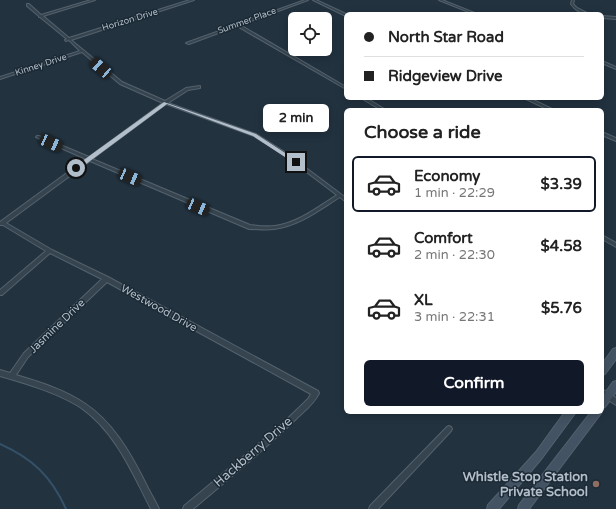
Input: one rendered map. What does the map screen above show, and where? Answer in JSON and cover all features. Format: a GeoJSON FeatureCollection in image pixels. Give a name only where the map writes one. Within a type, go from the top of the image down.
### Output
{"type":"FeatureCollection","features":[{"type":"Feature","properties":{"kind":"main road"},"geometry":{"type":"LineString","coordinates":[[604,368],[616,352]]}},
{"type":"Feature","properties":{"kind":"main road"},"geometry":{"type":"LineString","coordinates":[[605,394],[616,385]]}},
{"type":"Feature","properties":{"kind":"main road"},"geometry":{"type":"LineString","coordinates":[[492,509],[539,455],[570,414]]}},
{"type":"Feature","properties":{"kind":"main road"},"geometry":{"type":"LineString","coordinates":[[523,509],[595,414]]}},
{"type":"Feature","properties":{"kind":"street"},"geometry":{"type":"LineString","coordinates":[[40,16],[94,0]]}},
{"type":"Feature","properties":{"kind":"street","name":"Horizon Drive"},"geometry":{"type":"LineString","coordinates":[[68,40],[191,0]]}},
{"type":"Feature","properties":{"kind":"street","name":"Summer Place"},"geometry":{"type":"LineString","coordinates":[[188,43],[307,0]]}},
{"type":"Feature","properties":{"kind":"street"},"geometry":{"type":"LineString","coordinates":[[314,0],[344,14]]}},
{"type":"Feature","properties":{"kind":"street"},"geometry":{"type":"LineString","coordinates":[[440,0],[471,12]]}},
{"type":"Feature","properties":{"kind":"street"},"geometry":{"type":"LineString","coordinates":[[573,0],[572,4],[584,12]]}},
{"type":"Feature","properties":{"kind":"street"},"geometry":{"type":"LineString","coordinates":[[28,5],[121,84],[255,135],[285,154],[344,198]]}},
{"type":"Feature","properties":{"kind":"street"},"geometry":{"type":"LineString","coordinates":[[604,17],[616,18]]}},
{"type":"Feature","properties":{"kind":"street"},"geometry":{"type":"LineString","coordinates":[[237,25],[344,87]]}},
{"type":"Feature","properties":{"kind":"street","name":"Kinney Drive"},"geometry":{"type":"LineString","coordinates":[[0,78],[82,51]]}},
{"type":"Feature","properties":{"kind":"street"},"geometry":{"type":"LineString","coordinates":[[604,63],[616,68]]}},
{"type":"Feature","properties":{"kind":"street"},"geometry":{"type":"LineString","coordinates":[[1,224],[166,102],[188,89],[199,87]]}},
{"type":"Feature","properties":{"kind":"street"},"geometry":{"type":"LineString","coordinates":[[366,100],[380,108]]}},
{"type":"Feature","properties":{"kind":"street"},"geometry":{"type":"LineString","coordinates":[[530,100],[548,108]]}},
{"type":"Feature","properties":{"kind":"street"},"geometry":{"type":"LineString","coordinates":[[604,134],[616,140]]}},
{"type":"Feature","properties":{"kind":"street"},"geometry":{"type":"LineString","coordinates":[[38,137],[239,224],[256,228],[277,228],[291,225],[340,195]]}},
{"type":"Feature","properties":{"kind":"street","name":"Westwood Drive"},"geometry":{"type":"LineString","coordinates":[[1,224],[316,393]]}},
{"type":"Feature","properties":{"kind":"street"},"geometry":{"type":"LineString","coordinates":[[604,238],[616,245]]}},
{"type":"Feature","properties":{"kind":"street"},"geometry":{"type":"LineString","coordinates":[[0,293],[50,251]]}},
{"type":"Feature","properties":{"kind":"street","name":"Jasmine Drive"},"geometry":{"type":"LineString","coordinates":[[11,376],[26,355],[106,279]]}},
{"type":"Feature","properties":{"kind":"street"},"geometry":{"type":"LineString","coordinates":[[0,373],[68,397],[89,410],[104,424],[124,451],[155,509]]}},
{"type":"Feature","properties":{"kind":"street","name":"Hackberry Drive"},"geometry":{"type":"LineString","coordinates":[[187,509],[282,428],[310,401],[316,393]]}},
{"type":"Feature","properties":{"kind":"street"},"geometry":{"type":"LineString","coordinates":[[605,394],[616,402]]}},
{"type":"Feature","properties":{"kind":"street"},"geometry":{"type":"LineString","coordinates":[[373,509],[449,429]]}},
{"type":"Feature","properties":{"kind":"waterway"},"geometry":{"type":"LineString","coordinates":[[0,444],[22,456],[40,470],[54,487],[66,509]]}},
{"type":"Feature","properties":{"kind":"place","name":"Whistle Stop Station Private School"},"geometry":{"type":"Point","coordinates":[596,484]}},
{"type":"Feature","properties":{"kind":"route"},"geometry":{"type":"LineString","coordinates":[[76,168],[166,102],[255,135],[296,162]]}}]}
